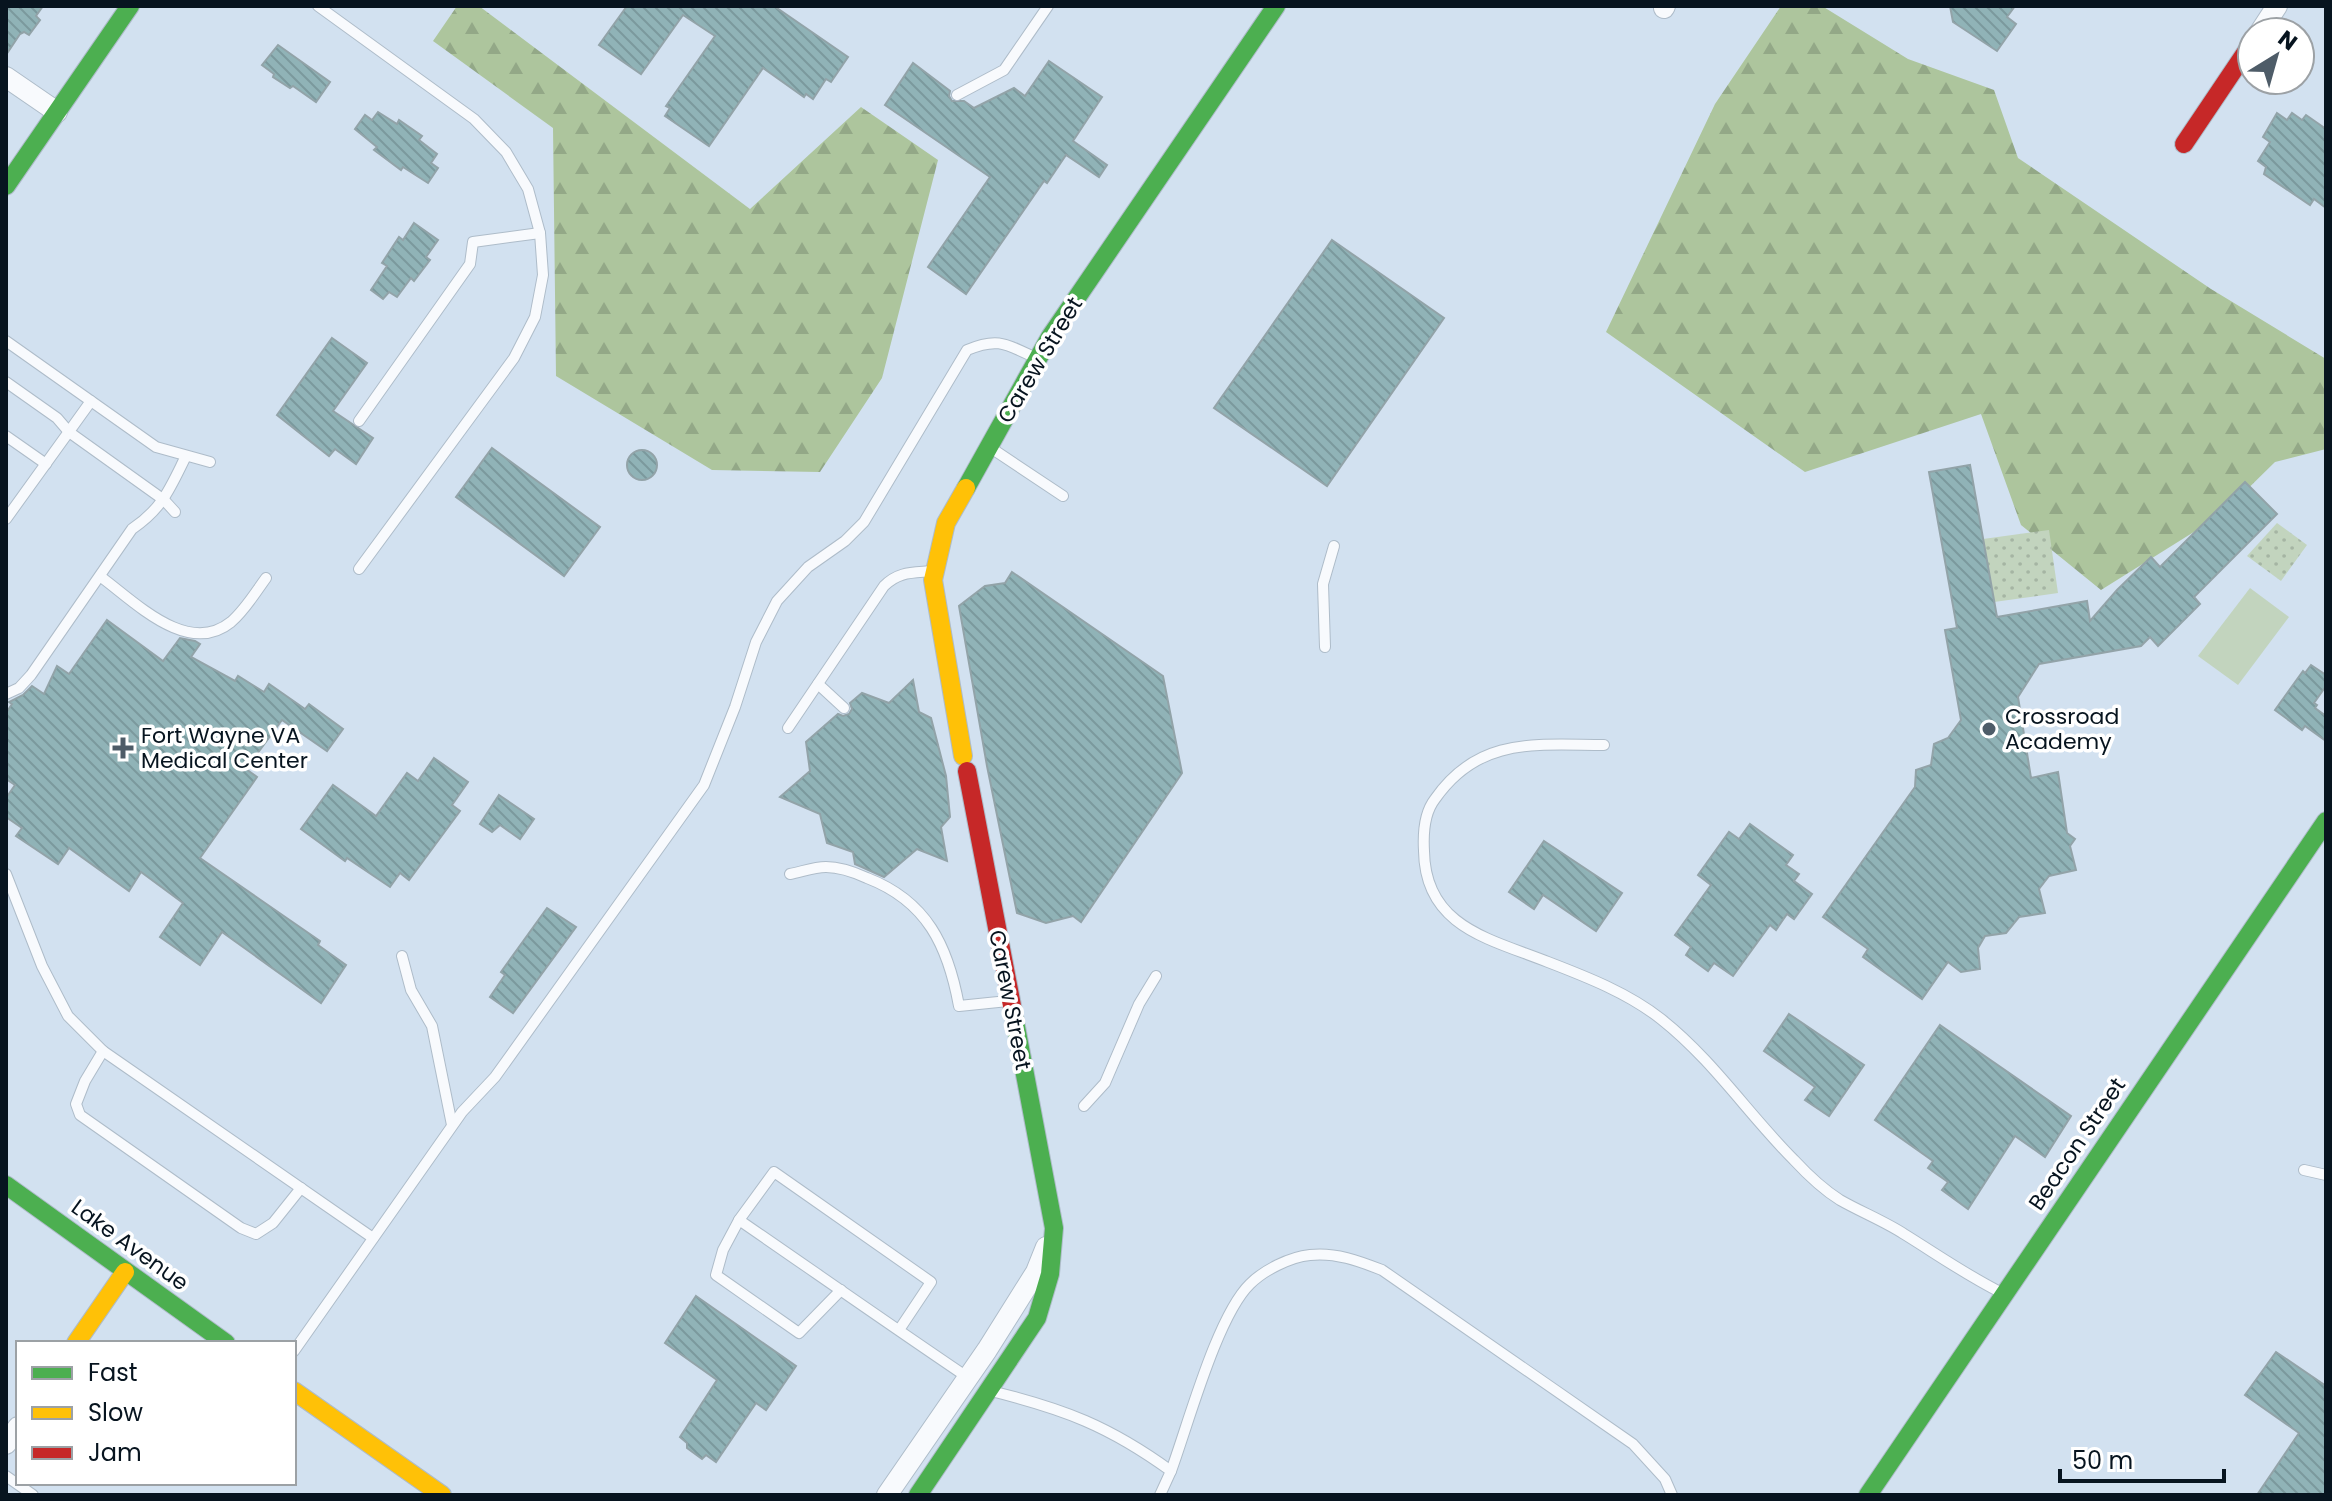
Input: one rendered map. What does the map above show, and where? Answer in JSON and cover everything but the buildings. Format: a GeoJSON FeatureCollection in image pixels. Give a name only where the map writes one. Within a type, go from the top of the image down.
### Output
{"type":"FeatureCollection","features":[{"type":"Feature","properties":{"kind":"street"},"geometry":{"type":"LineString","coordinates":[[6,186],[130,6]]}},
{"type":"Feature","properties":{"kind":"street","name":"Carew Street"},"geometry":{"type":"LineString","coordinates":[[918,1495],[1037,1318],[1055,1256],[1054,1228],[933,580],[946,523],[1050,337],[1271,8]]}},
{"type":"Feature","properties":{"kind":"street"},"geometry":{"type":"LineString","coordinates":[[2184,144],[2236,67]]}},
{"type":"Feature","properties":{"kind":"street"},"geometry":{"type":"LineString","coordinates":[[6,77],[57,112]]}},
{"type":"Feature","properties":{"kind":"street","name":"Beacon Street"},"geometry":{"type":"LineString","coordinates":[[1868,1495],[2326,821]]}},
{"type":"Feature","properties":{"kind":"street","name":"Lake Avenue"},"geometry":{"type":"LineString","coordinates":[[6,1185],[223,1341]]}},
{"type":"Feature","properties":{"kind":"street"},"geometry":{"type":"LineString","coordinates":[[887,1495],[1036,1272],[1054,1228]]}},
{"type":"Feature","properties":{"kind":"street"},"geometry":{"type":"LineString","coordinates":[[77,1341],[125,1272]]}},
{"type":"Feature","properties":{"kind":"street"},"geometry":{"type":"LineString","coordinates":[[296,1392],[442,1495]]}},
{"type":"Feature","properties":{"kind":"lane"},"geometry":{"type":"LineString","coordinates":[[318,6],[474,119],[506,152],[528,189],[540,233],[543,275],[535,317],[514,358],[359,569]]}},
{"type":"Feature","properties":{"kind":"lane"},"geometry":{"type":"LineString","coordinates":[[957,95],[1004,70],[1048,6]]}},
{"type":"Feature","properties":{"kind":"lane"},"geometry":{"type":"LineString","coordinates":[[359,421],[470,264],[473,242],[540,233]]}},
{"type":"Feature","properties":{"kind":"lane"},"geometry":{"type":"LineString","coordinates":[[6,341],[156,447],[210,462]]}},
{"type":"Feature","properties":{"kind":"lane"},"geometry":{"type":"LineString","coordinates":[[296,1348],[452,1125],[495,1077],[704,785],[735,707],[756,642],[777,601],[808,567],[845,541],[864,522],[967,350],[988,341],[1008,345],[1038,359]]}},
{"type":"Feature","properties":{"kind":"lane"},"geometry":{"type":"LineString","coordinates":[[6,382],[164,500],[175,512]]}},
{"type":"Feature","properties":{"kind":"lane"},"geometry":{"type":"LineString","coordinates":[[6,519],[91,401]]}},
{"type":"Feature","properties":{"kind":"lane"},"geometry":{"type":"LineString","coordinates":[[6,436],[46,464]]}},
{"type":"Feature","properties":{"kind":"lane"},"geometry":{"type":"LineString","coordinates":[[989,447],[1063,496]]}},
{"type":"Feature","properties":{"kind":"lane"},"geometry":{"type":"LineString","coordinates":[[6,694],[19,688],[31,675],[132,529],[152,515],[164,500],[186,456]]}},
{"type":"Feature","properties":{"kind":"lane"},"geometry":{"type":"LineString","coordinates":[[1325,647],[1323,584],[1334,546]]}},
{"type":"Feature","properties":{"kind":"lane"},"geometry":{"type":"LineString","coordinates":[[788,728],[884,586],[893,577],[911,571],[935,571]]}},
{"type":"Feature","properties":{"kind":"lane"},"geometry":{"type":"LineString","coordinates":[[101,577],[167,624],[186,632],[203,634],[218,631],[229,623],[266,578]]}},
{"type":"Feature","properties":{"kind":"lane"},"geometry":{"type":"LineString","coordinates":[[818,684],[844,708]]}},
{"type":"Feature","properties":{"kind":"lane"},"geometry":{"type":"LineString","coordinates":[[1604,745],[1515,745],[1484,756],[1456,774],[1432,801],[1423,830],[1424,873],[1436,899],[1457,923],[1492,943],[1606,986],[1660,1018],[1712,1066],[1794,1160],[1837,1198],[1902,1232],[1966,1275],[2004,1294]]}},
{"type":"Feature","properties":{"kind":"lane"},"geometry":{"type":"LineString","coordinates":[[790,874],[824,867],[847,869],[882,883],[909,901],[930,924],[945,950],[959,1006],[1010,1001]]}},
{"type":"Feature","properties":{"kind":"lane"},"geometry":{"type":"LineString","coordinates":[[6,874],[42,966],[68,1016],[103,1051],[373,1238]]}},
{"type":"Feature","properties":{"kind":"lane"},"geometry":{"type":"LineString","coordinates":[[402,956],[411,990],[432,1026],[452,1125]]}},
{"type":"Feature","properties":{"kind":"lane"},"geometry":{"type":"LineString","coordinates":[[1084,1106],[1105,1083],[1139,1004],[1156,976]]}},
{"type":"Feature","properties":{"kind":"lane"},"geometry":{"type":"LineString","coordinates":[[103,1051],[85,1081],[76,1104],[80,1115],[241,1228],[256,1234],[273,1223],[301,1188]]}},
{"type":"Feature","properties":{"kind":"lane"},"geometry":{"type":"LineString","coordinates":[[2304,1170],[2326,1175]]}},
{"type":"Feature","properties":{"kind":"lane"},"geometry":{"type":"LineString","coordinates":[[841,1290],[799,1333],[716,1275],[723,1250],[739,1220],[774,1172],[931,1282],[899,1330]]}},
{"type":"Feature","properties":{"kind":"lane"},"geometry":{"type":"LineString","coordinates":[[739,1220],[989,1391],[1074,1414],[1113,1433],[1171,1471]]}},
{"type":"Feature","properties":{"kind":"lane"},"geometry":{"type":"LineString","coordinates":[[1160,1495],[1228,1317],[1249,1285],[1281,1263],[1310,1255],[1348,1258],[1391,1276],[1633,1444],[1665,1479],[1672,1495]]}},
{"type":"Feature","properties":{"kind":"green space"},"geometry":{"type":"Polygon","coordinates":[[[457,6],[479,6],[750,209],[861,107],[938,160],[882,378],[820,472],[712,470],[556,376],[553,128],[433,41],[457,6]]]}},
{"type":"Feature","properties":{"kind":"green space"},"geometry":{"type":"Polygon","coordinates":[[[1781,6],[1822,6],[1908,59],[1994,90],[2018,158],[2211,289],[2326,359],[2326,449],[2275,462],[2221,515],[2101,590],[2021,525],[1981,414],[1805,472],[1606,332],[1715,104],[1781,6]]]}},
{"type":"Feature","properties":{"kind":"green space"},"geometry":{"type":"Polygon","coordinates":[[[2277,523],[2307,545],[2281,581],[2247,556],[2277,523]]]}},
{"type":"Feature","properties":{"kind":"green space"},"geometry":{"type":"Polygon","coordinates":[[[2049,530],[2058,593],[1994,602],[1983,539],[2049,530]]]}},
{"type":"Feature","properties":{"kind":"green space"},"geometry":{"type":"Polygon","coordinates":[[[2250,588],[2289,617],[2238,685],[2198,656],[2250,588]]]}},
{"type":"Feature","properties":{"kind":"traffic: fast"},"geometry":{"type":"LineString","coordinates":[[6,186],[130,6]]}},
{"type":"Feature","properties":{"kind":"traffic: fast"},"geometry":{"type":"LineString","coordinates":[[966,488],[1050,337],[1276,6]]}},
{"type":"Feature","properties":{"kind":"traffic: fast"},"geometry":{"type":"LineString","coordinates":[[1868,1495],[2326,821]]}},
{"type":"Feature","properties":{"kind":"traffic: fast"},"geometry":{"type":"LineString","coordinates":[[918,1495],[1037,1318],[1050,1274],[1054,1228],[1013,1011]]}},
{"type":"Feature","properties":{"kind":"traffic: fast"},"geometry":{"type":"LineString","coordinates":[[6,1185],[223,1341]]}},
{"type":"Feature","properties":{"kind":"traffic: slow"},"geometry":{"type":"LineString","coordinates":[[963,756],[933,580],[946,523],[966,488]]}},
{"type":"Feature","properties":{"kind":"traffic: slow"},"geometry":{"type":"LineString","coordinates":[[77,1341],[125,1272]]}},
{"type":"Feature","properties":{"kind":"traffic: slow"},"geometry":{"type":"LineString","coordinates":[[296,1392],[442,1495]]}},
{"type":"Feature","properties":{"kind":"traffic: jam"},"geometry":{"type":"LineString","coordinates":[[2184,144],[2236,67]]}},
{"type":"Feature","properties":{"kind":"traffic: jam"},"geometry":{"type":"LineString","coordinates":[[967,771],[1013,1011]]}},
{"type":"Feature","properties":{"kind":"place","name":"Crossroad Academy"},"geometry":{"type":"Point","coordinates":[1989,729]}},
{"type":"Feature","properties":{"kind":"place","name":"Fort Wayne VA Medical Center"},"geometry":{"type":"Point","coordinates":[123,748]}}]}
